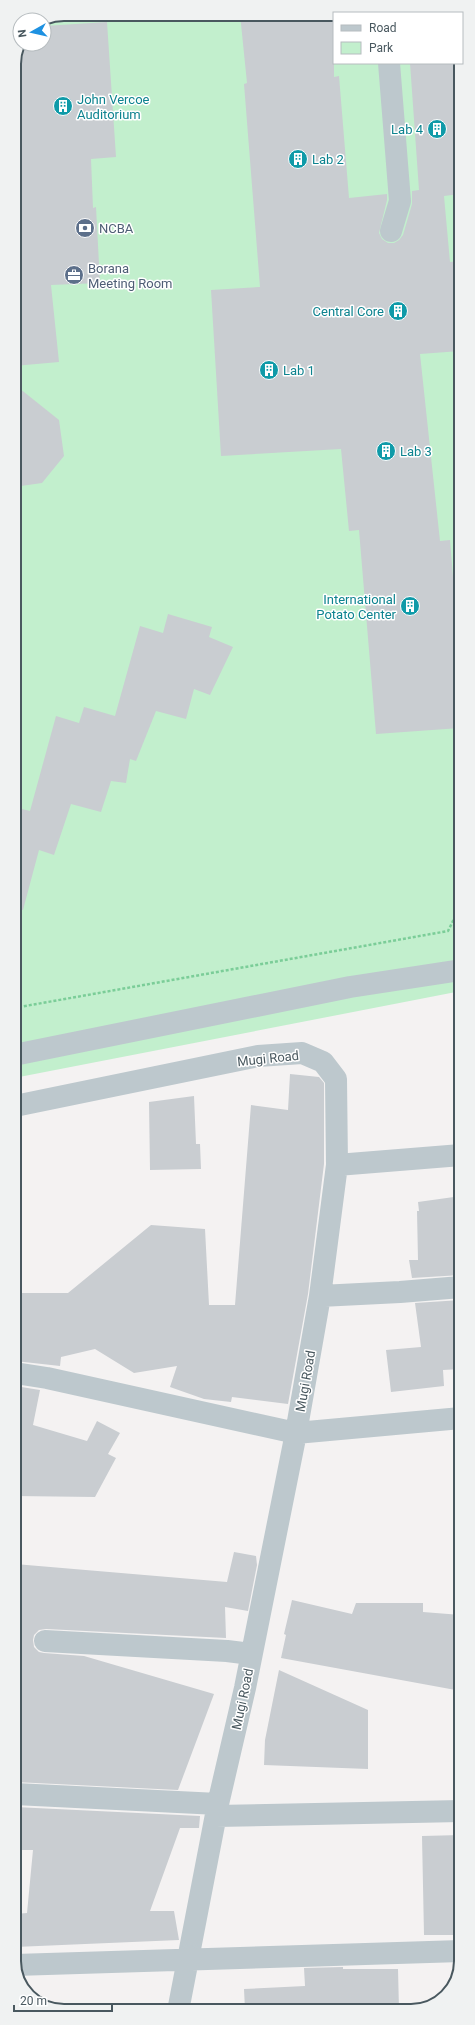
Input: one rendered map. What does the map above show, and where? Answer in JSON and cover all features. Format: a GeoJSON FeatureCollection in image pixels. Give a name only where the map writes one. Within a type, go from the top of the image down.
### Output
{"type":"FeatureCollection","features":[{"type":"Feature","properties":{"kind":"street"},"geometry":{"type":"LineString","coordinates":[[389,64],[400,201],[391,231]]}},
{"type":"Feature","properties":{"kind":"street"},"geometry":{"type":"LineString","coordinates":[[21,1054],[350,987],[454,971]]}},
{"type":"Feature","properties":{"kind":"street","name":"Mugi Road"},"geometry":{"type":"LineString","coordinates":[[21,1105],[258,1056],[302,1053],[323,1062],[336,1079],[337,1165],[320,1296],[296,1433],[251,1654],[217,1810],[179,2004]]}},
{"type":"Feature","properties":{"kind":"street"},"geometry":{"type":"LineString","coordinates":[[337,1165],[454,1156]]}},
{"type":"Feature","properties":{"kind":"street"},"geometry":{"type":"LineString","coordinates":[[320,1296],[454,1288]]}},
{"type":"Feature","properties":{"kind":"street"},"geometry":{"type":"LineString","coordinates":[[21,1374],[48,1378],[296,1433],[454,1419]]}},
{"type":"Feature","properties":{"kind":"street"},"geometry":{"type":"LineString","coordinates":[[45,1641],[227,1650],[251,1654]]}},
{"type":"Feature","properties":{"kind":"street"},"geometry":{"type":"LineString","coordinates":[[21,1794],[217,1810],[454,1811]]}},
{"type":"Feature","properties":{"kind":"street"},"geometry":{"type":"LineString","coordinates":[[21,1965],[189,1958],[454,1952]]}},
{"type":"Feature","properties":{"kind":"path"},"geometry":{"type":"LineString","coordinates":[[21,1007],[448,930],[454,918]]}},
{"type":"Feature","properties":{"kind":"green space"},"geometry":{"type":"Polygon","coordinates":[[[64,21],[333,21],[333,64],[454,64],[454,992],[21,1077],[22,59],[32,52],[52,52],[52,23],[64,21]]]}},
{"type":"Feature","properties":{"kind":"building"},"geometry":{"type":"Polygon","coordinates":[[[241,21],[333,21],[334,77],[339,76],[349,198],[387,194],[387,200],[379,233],[382,239],[388,243],[394,243],[403,235],[412,204],[412,191],[419,190],[410,64],[454,64],[454,195],[444,196],[450,262],[454,262],[454,351],[420,354],[440,541],[450,540],[454,590],[454,728],[376,734],[359,530],[349,531],[341,449],[221,456],[211,290],[260,287],[244,84],[247,83],[241,21]]]}},
{"type":"Feature","properties":{"kind":"building"},"geometry":{"type":"Polygon","coordinates":[[[107,22],[116,157],[91,159],[93,208],[96,207],[100,283],[51,285],[59,362],[21,365],[21,64],[23,52],[52,52],[52,25],[107,22]]]}},
{"type":"Feature","properties":{"kind":"building"},"geometry":{"type":"Polygon","coordinates":[[[21,390],[59,420],[64,456],[42,483],[21,486],[21,390]]]}},
{"type":"Feature","properties":{"kind":"building"},"geometry":{"type":"Polygon","coordinates":[[[168,614],[212,627],[209,637],[233,647],[210,695],[194,689],[186,719],[156,711],[136,761],[130,759],[126,783],[111,781],[101,812],[71,804],[54,855],[39,850],[23,910],[21,910],[21,809],[30,811],[56,716],[79,723],[84,707],[115,716],[140,626],[163,633],[168,614]]]}},
{"type":"Feature","properties":{"kind":"building"},"geometry":{"type":"Polygon","coordinates":[[[290,1074],[319,1077],[324,1083],[324,1164],[308,1294],[288,1404],[232,1397],[231,1402],[204,1399],[170,1387],[177,1366],[134,1373],[95,1349],[61,1357],[60,1366],[21,1362],[21,1293],[68,1293],[151,1225],[205,1229],[209,1305],[235,1305],[251,1105],[288,1110],[290,1074]]]}},
{"type":"Feature","properties":{"kind":"building"},"geometry":{"type":"Polygon","coordinates":[[[194,1096],[196,1144],[200,1144],[201,1169],[150,1170],[149,1102],[194,1096]]]}},
{"type":"Feature","properties":{"kind":"building"},"geometry":{"type":"Polygon","coordinates":[[[454,1197],[454,1275],[412,1278],[409,1260],[418,1260],[418,1202],[454,1197]]]}},
{"type":"Feature","properties":{"kind":"building"},"geometry":{"type":"Polygon","coordinates":[[[454,1300],[454,1369],[443,1370],[444,1386],[391,1392],[386,1350],[421,1347],[415,1303],[454,1300]]]}},
{"type":"Feature","properties":{"kind":"building"},"geometry":{"type":"Polygon","coordinates":[[[21,1387],[40,1390],[33,1425],[87,1441],[97,1421],[120,1433],[108,1454],[116,1458],[95,1497],[21,1496],[21,1387]]]}},
{"type":"Feature","properties":{"kind":"building"},"geometry":{"type":"Polygon","coordinates":[[[234,1552],[256,1556],[257,1565],[248,1611],[225,1607],[226,1638],[46,1629],[39,1630],[34,1635],[34,1647],[39,1652],[84,1656],[214,1694],[178,1790],[21,1782],[21,1565],[227,1582],[234,1552]]]}},
{"type":"Feature","properties":{"kind":"building"},"geometry":{"type":"Polygon","coordinates":[[[292,1600],[352,1614],[356,1603],[423,1603],[423,1612],[454,1614],[454,1690],[281,1658],[286,1635],[284,1634],[292,1600]]]}},
{"type":"Feature","properties":{"kind":"building"},"geometry":{"type":"Polygon","coordinates":[[[279,1670],[368,1710],[368,1769],[264,1765],[265,1740],[279,1670]]]}},
{"type":"Feature","properties":{"kind":"building"},"geometry":{"type":"Polygon","coordinates":[[[21,1807],[200,1816],[199,1828],[180,1828],[150,1911],[174,1911],[179,1940],[21,1947],[21,1914],[27,1913],[33,1850],[21,1850],[21,1807]]]}},
{"type":"Feature","properties":{"kind":"building"},"geometry":{"type":"Polygon","coordinates":[[[454,1835],[454,1935],[424,1935],[422,1836],[454,1835]]]}},
{"type":"Feature","properties":{"kind":"building"},"geometry":{"type":"Polygon","coordinates":[[[343,1967],[343,1969],[398,1969],[399,2004],[245,2004],[244,1989],[305,1986],[304,1968],[343,1967]]]}},
{"type":"Feature","properties":{"kind":"place","name":"John Vercoe Auditorium"},"geometry":{"type":"Point","coordinates":[63,106]}},
{"type":"Feature","properties":{"kind":"place","name":"Lab 4"},"geometry":{"type":"Point","coordinates":[437,129]}},
{"type":"Feature","properties":{"kind":"place","name":"Lab 2"},"geometry":{"type":"Point","coordinates":[298,159]}},
{"type":"Feature","properties":{"kind":"place","name":"NCBA"},"geometry":{"type":"Point","coordinates":[85,228]}},
{"type":"Feature","properties":{"kind":"place","name":"Borana Meeting Room"},"geometry":{"type":"Point","coordinates":[74,275]}},
{"type":"Feature","properties":{"kind":"place","name":"Central Core"},"geometry":{"type":"Point","coordinates":[398,311]}},
{"type":"Feature","properties":{"kind":"place","name":"Lab 1"},"geometry":{"type":"Point","coordinates":[269,370]}},
{"type":"Feature","properties":{"kind":"place","name":"Lab 3"},"geometry":{"type":"Point","coordinates":[386,451]}},
{"type":"Feature","properties":{"kind":"place","name":"International Potato Center"},"geometry":{"type":"Point","coordinates":[410,606]}}]}
